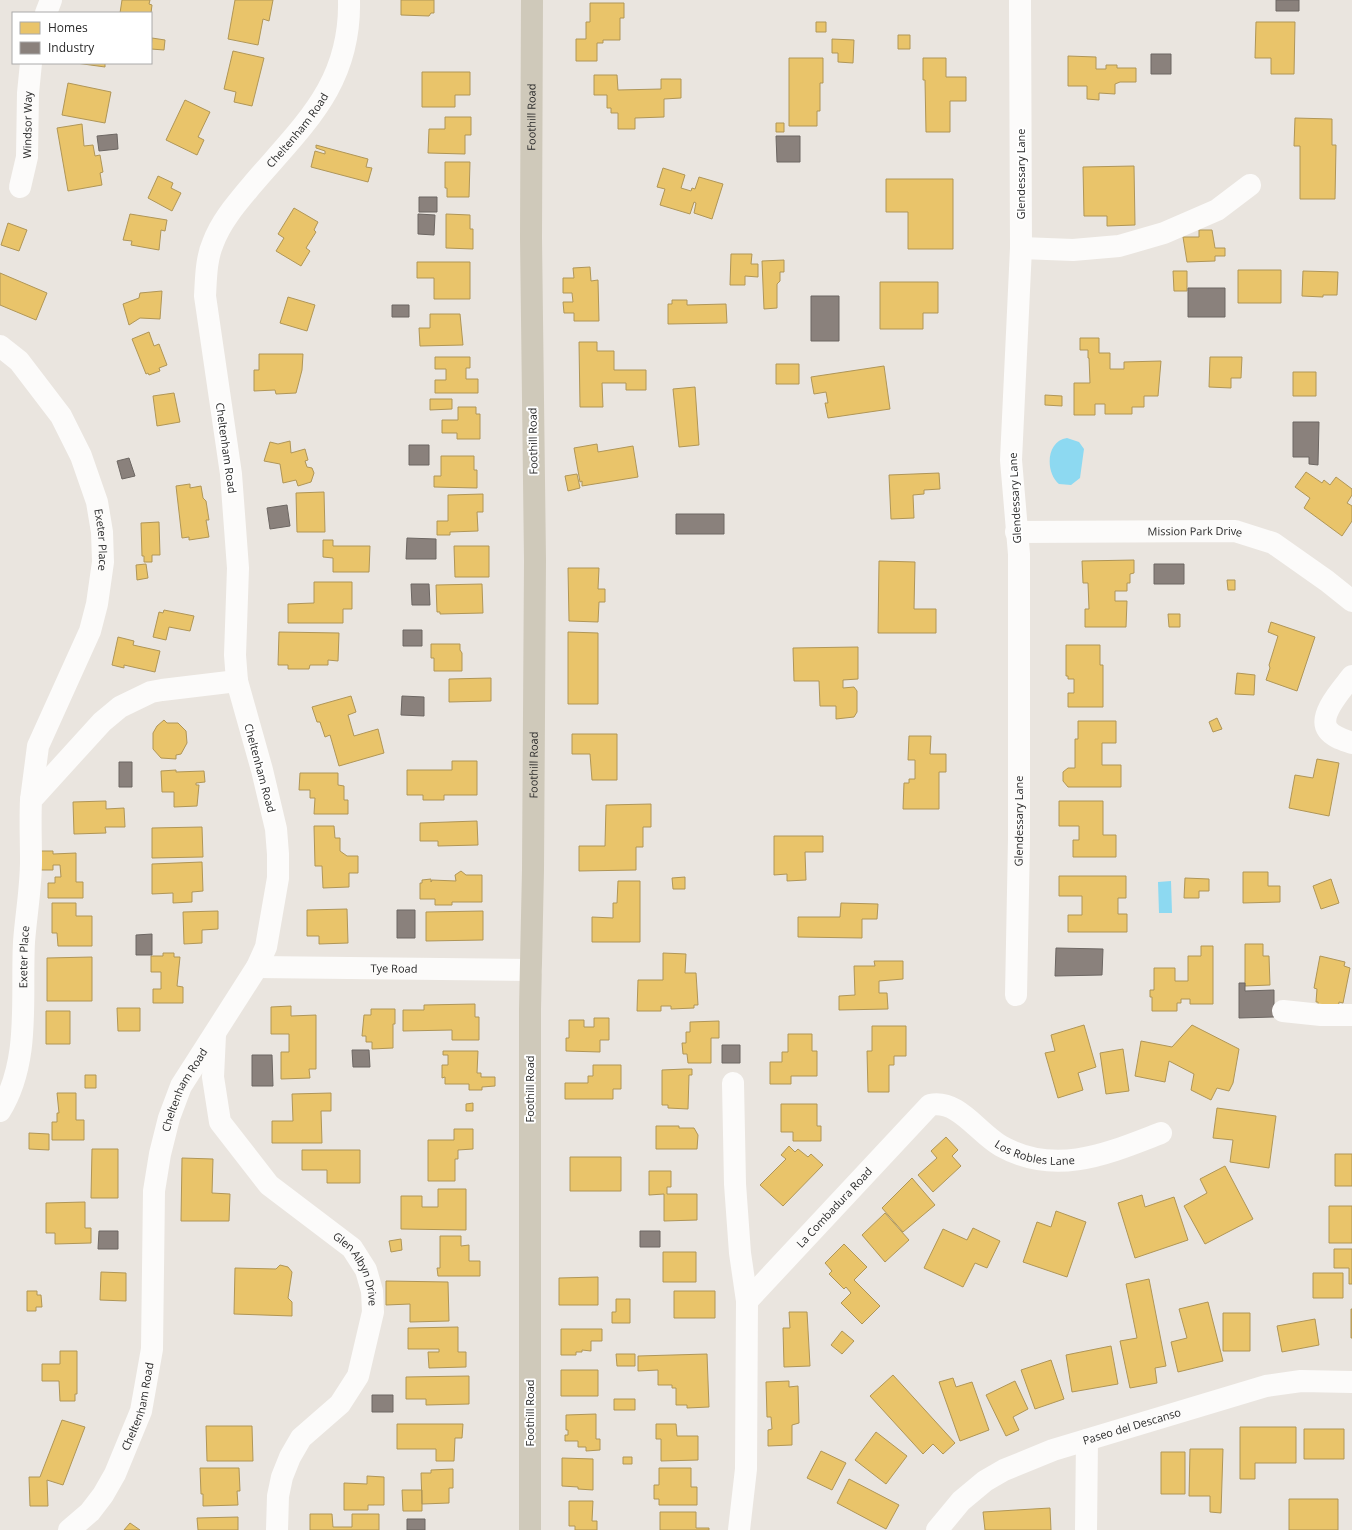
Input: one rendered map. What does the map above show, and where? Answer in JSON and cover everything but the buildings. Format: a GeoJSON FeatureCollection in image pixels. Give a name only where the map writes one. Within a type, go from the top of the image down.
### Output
{"type":"FeatureCollection","features":[{"type":"Feature","properties":{"kind":"main road","name":"Foothill Road"},"geometry":{"type":"LineString","coordinates":[[530,1530],[531,970],[535,562],[531,238],[532,0]]}},
{"type":"Feature","properties":{"kind":"street"},"geometry":{"type":"LineString","coordinates":[[46,12],[51,0]]}},
{"type":"Feature","properties":{"kind":"street","name":"Cheltenham Road"},"geometry":{"type":"LineString","coordinates":[[69,1530],[90,1512],[103,1495],[115,1474],[141,1411],[152,1349],[154,1191],[160,1154],[169,1118],[181,1086],[258,967],[266,950],[278,878],[276,829],[262,770],[237,681],[235,655],[238,568],[231,474],[205,296],[206,269],[212,243],[231,210],[315,110],[327,92],[337,72],[344,50],[349,17],[349,0]]}},
{"type":"Feature","properties":{"kind":"street","name":"Glendessary Lane"},"geometry":{"type":"LineString","coordinates":[[1016,995],[1019,839],[1019,554],[1011,460],[1021,248],[1020,0]]}},
{"type":"Feature","properties":{"kind":"street","name":"Windsor Way"},"geometry":{"type":"LineString","coordinates":[[20,187],[27,157],[28,93],[31,64]]}},
{"type":"Feature","properties":{"kind":"street"},"geometry":{"type":"LineString","coordinates":[[1021,248],[1073,250],[1119,246],[1164,233],[1216,210],[1250,185]]}},
{"type":"Feature","properties":{"kind":"street","name":"Exeter Place"},"geometry":{"type":"LineString","coordinates":[[0,346],[19,361],[62,416],[81,456],[97,502],[102,532],[103,562],[97,604],[90,631],[38,746],[30,800],[31,861],[24,942],[22,1040],[18,1065],[10,1090],[0,1111]]}},
{"type":"Feature","properties":{"kind":"street","name":"Mission Park Drive"},"geometry":{"type":"LineString","coordinates":[[1016,532],[1235,531],[1273,543],[1327,581],[1352,602]]}},
{"type":"Feature","properties":{"kind":"street"},"geometry":{"type":"LineString","coordinates":[[1352,676],[1330,705],[1325,720],[1326,726],[1334,736],[1352,743]]}},
{"type":"Feature","properties":{"kind":"street"},"geometry":{"type":"LineString","coordinates":[[30,800],[102,722],[130,701],[151,692],[237,681]]}},
{"type":"Feature","properties":{"kind":"street","name":"Tye Road"},"geometry":{"type":"LineString","coordinates":[[258,967],[531,970]]}},
{"type":"Feature","properties":{"kind":"street"},"geometry":{"type":"LineString","coordinates":[[1283,1011],[1321,1015],[1352,1015]]}},
{"type":"Feature","properties":{"kind":"street","name":"Glen Albyn Drive"},"geometry":{"type":"LineString","coordinates":[[216,1032],[213,1077],[220,1122],[269,1185],[352,1248],[366,1270],[372,1291],[373,1312],[358,1376],[340,1404],[301,1438],[290,1457],[282,1477],[278,1496],[277,1530]]}},
{"type":"Feature","properties":{"kind":"street"},"geometry":{"type":"LineString","coordinates":[[732,1083],[740,1253],[747,1301],[746,1469],[739,1530]]}},
{"type":"Feature","properties":{"kind":"street","name":"Los Robles Lane"},"geometry":{"type":"LineString","coordinates":[[922,1113],[930,1105],[938,1103],[948,1106],[957,1110],[985,1135],[1002,1146],[1027,1156],[1044,1160],[1085,1160],[1104,1155],[1161,1133]]}},
{"type":"Feature","properties":{"kind":"street","name":"La Combadura Road"},"geometry":{"type":"LineString","coordinates":[[747,1301],[922,1113]]}},
{"type":"Feature","properties":{"kind":"street","name":"Paseo del Descanso"},"geometry":{"type":"LineString","coordinates":[[937,1530],[962,1501],[985,1481],[1004,1470],[1053,1450],[1266,1386],[1301,1381],[1352,1382]]}},
{"type":"Feature","properties":{"kind":"street"},"geometry":{"type":"LineString","coordinates":[[1086,1530],[1087,1440]]}},
{"type":"Feature","properties":{"kind":"water"},"geometry":{"type":"Polygon","coordinates":[[[1067,438],[1079,442],[1084,449],[1080,478],[1071,485],[1059,484],[1054,479],[1050,465],[1050,458],[1055,445],[1060,440],[1067,438]]]}},
{"type":"Feature","properties":{"kind":"water"},"geometry":{"type":"Polygon","coordinates":[[[1171,881],[1172,913],[1159,913],[1158,882],[1171,881]]]}}]}
